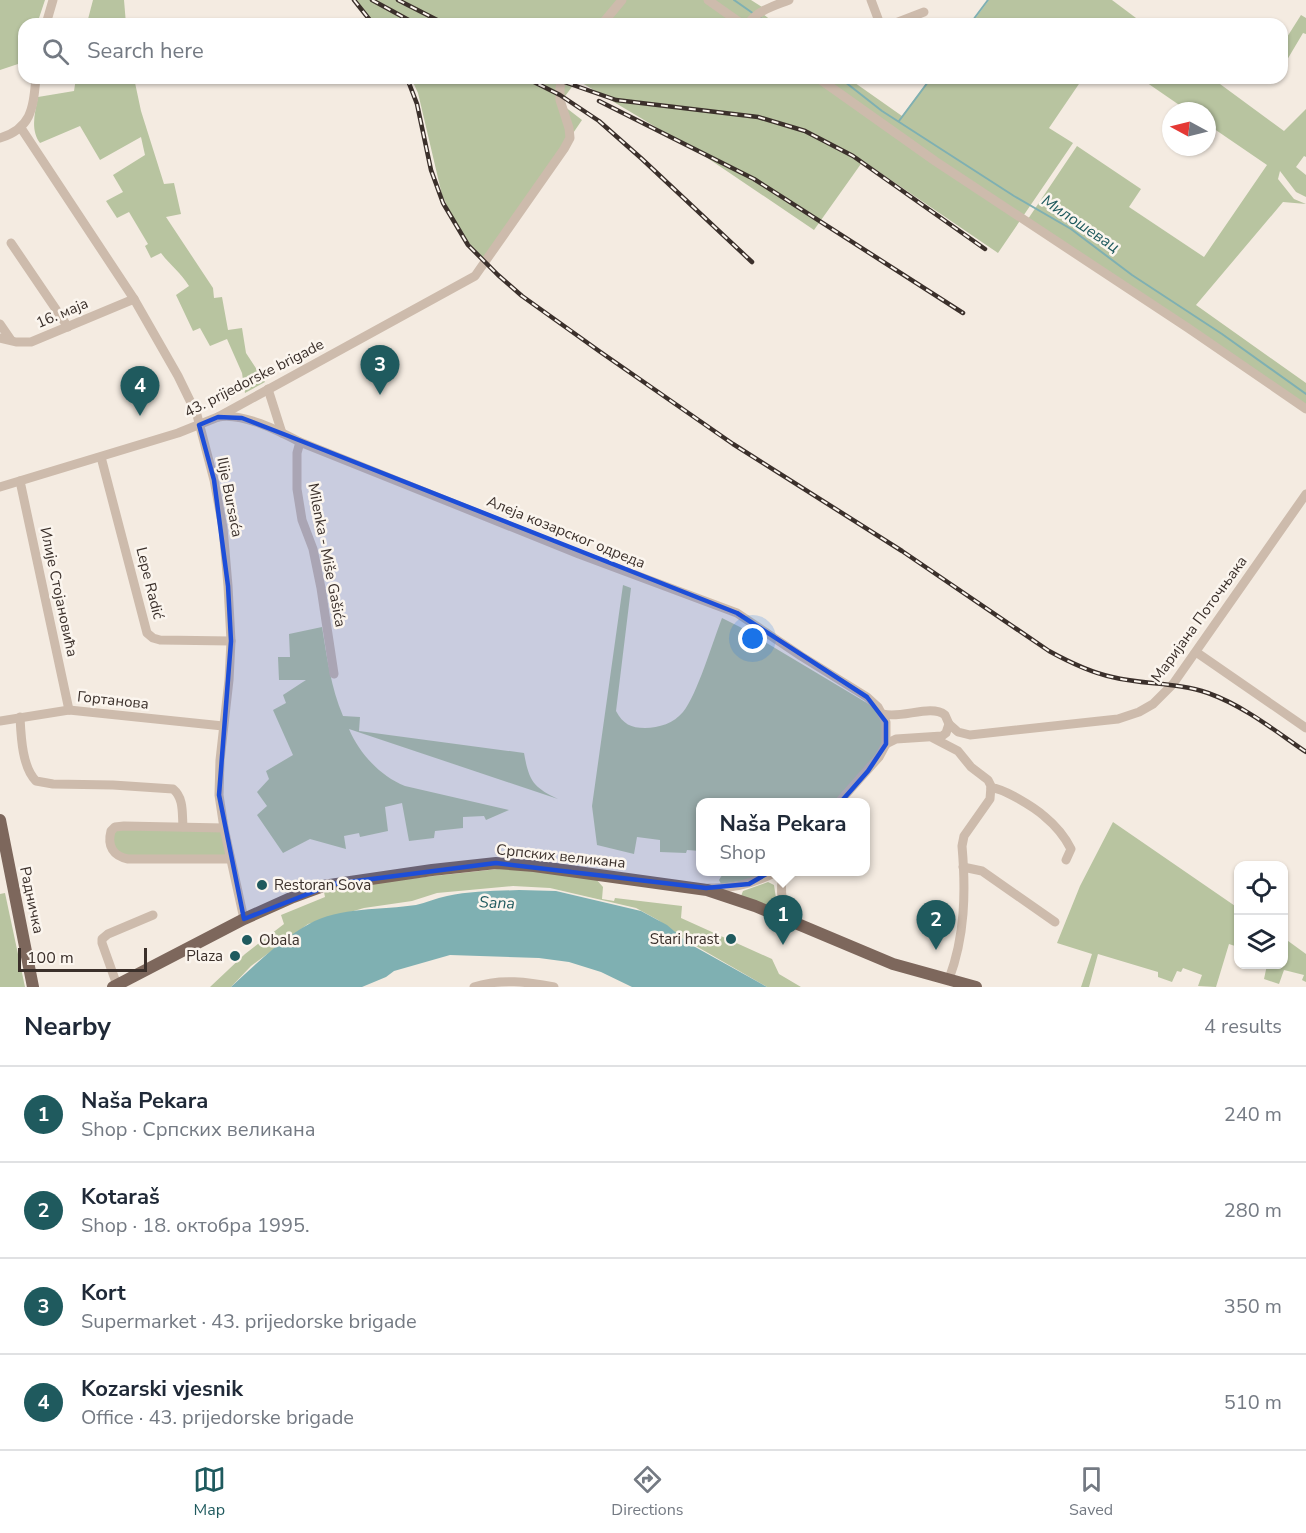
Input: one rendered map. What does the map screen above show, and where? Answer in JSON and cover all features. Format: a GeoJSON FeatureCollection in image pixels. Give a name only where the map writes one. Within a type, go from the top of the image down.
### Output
{"type":"FeatureCollection","features":[{"type":"Feature","properties":{"kind":"main road","name":"Радничка"},"geometry":{"type":"LineString","coordinates":[[0,820],[33,987]]}},
{"type":"Feature","properties":{"kind":"main road","name":"Српских великана"},"geometry":{"type":"LineString","coordinates":[[115,986],[244,919],[293,897],[333,884],[485,864],[534,866],[692,886],[734,898],[893,964],[976,987]]}},
{"type":"Feature","properties":{"kind":"street"},"geometry":{"type":"LineString","coordinates":[[48,18],[53,0]]}},
{"type":"Feature","properties":{"kind":"street"},"geometry":{"type":"LineString","coordinates":[[607,18],[622,0]]}},
{"type":"Feature","properties":{"kind":"street"},"geometry":{"type":"LineString","coordinates":[[708,0],[734,18]]}},
{"type":"Feature","properties":{"kind":"street"},"geometry":{"type":"LineString","coordinates":[[753,18],[761,11],[789,0]]}},
{"type":"Feature","properties":{"kind":"street"},"geometry":{"type":"LineString","coordinates":[[871,0],[878,18]]}},
{"type":"Feature","properties":{"kind":"street"},"geometry":{"type":"LineString","coordinates":[[908,18],[924,12]]}},
{"type":"Feature","properties":{"kind":"street"},"geometry":{"type":"LineString","coordinates":[[0,138],[21,128],[30,111],[35,84]]}},
{"type":"Feature","properties":{"kind":"street","name":"43. prijedorske brigade"},"geometry":{"type":"LineString","coordinates":[[0,487],[101,457],[218,417],[476,276],[570,138],[560,100],[561,84]]}},
{"type":"Feature","properties":{"kind":"street"},"geometry":{"type":"LineString","coordinates":[[827,84],[935,160],[1207,340],[1306,409]]}},
{"type":"Feature","properties":{"kind":"street","name":"Ilije Bursaća"},"geometry":{"type":"LineString","coordinates":[[21,128],[134,299],[178,376],[197,415],[214,480],[223,528],[231,641],[219,795],[230,859],[244,919]]}},
{"type":"Feature","properties":{"kind":"street"},"geometry":{"type":"LineString","coordinates":[[11,243],[68,327]]}},
{"type":"Feature","properties":{"kind":"street","name":"16. маја"},"geometry":{"type":"LineString","coordinates":[[0,338],[16,342],[31,342],[134,299]]}},
{"type":"Feature","properties":{"kind":"street"},"geometry":{"type":"LineString","coordinates":[[0,324],[11,340]]}},
{"type":"Feature","properties":{"kind":"street"},"geometry":{"type":"LineString","coordinates":[[268,389],[282,433]]}},
{"type":"Feature","properties":{"kind":"street","name":"Алеја козарског одреда"},"geometry":{"type":"LineString","coordinates":[[218,417],[227,415],[242,418],[282,433],[579,554],[737,613],[867,697],[883,714]]}},
{"type":"Feature","properties":{"kind":"street","name":"Milenka - Miše Gašića"},"geometry":{"type":"LineString","coordinates":[[300,442],[297,470],[300,510],[313,549],[334,674]]}},
{"type":"Feature","properties":{"kind":"street","name":"Lepe Radić"},"geometry":{"type":"LineString","coordinates":[[101,457],[147,633],[160,640],[231,641]]}},
{"type":"Feature","properties":{"kind":"street","name":"Илије Стојановића"},"geometry":{"type":"LineString","coordinates":[[20,481],[69,710]]}},
{"type":"Feature","properties":{"kind":"street","name":"Маријана Поточњака"},"geometry":{"type":"LineString","coordinates":[[949,724],[958,732],[970,735],[1118,719],[1139,712],[1153,704],[1173,684],[1306,494]]}},
{"type":"Feature","properties":{"kind":"street"},"geometry":{"type":"LineString","coordinates":[[1196,652],[1306,728]]}},
{"type":"Feature","properties":{"kind":"street","name":"Гортанова"},"geometry":{"type":"LineString","coordinates":[[0,721],[69,710],[223,726]]}},
{"type":"Feature","properties":{"kind":"street"},"geometry":{"type":"LineString","coordinates":[[883,714],[892,717],[935,710],[945,715],[949,724],[946,733],[942,736],[896,739],[886,744]]}},
{"type":"Feature","properties":{"kind":"street"},"geometry":{"type":"LineString","coordinates":[[843,798],[879,757],[886,744],[888,729],[883,714]]}},
{"type":"Feature","properties":{"kind":"street"},"geometry":{"type":"LineString","coordinates":[[20,717],[30,775],[36,782],[113,784],[173,789],[181,801],[183,827]]}},
{"type":"Feature","properties":{"kind":"street"},"geometry":{"type":"LineString","coordinates":[[933,738],[958,751],[971,767],[988,780],[991,788],[990,799],[964,836],[961,943],[949,979]]}},
{"type":"Feature","properties":{"kind":"street"},"geometry":{"type":"LineString","coordinates":[[991,788],[1001,789],[1044,816],[1071,849],[1066,860]]}},
{"type":"Feature","properties":{"kind":"street"},"geometry":{"type":"LineString","coordinates":[[224,828],[115,827],[111,831],[110,845],[116,854],[128,859],[230,859]]}},
{"type":"Feature","properties":{"kind":"street"},"geometry":{"type":"LineString","coordinates":[[963,867],[982,871],[1055,922]]}},
{"type":"Feature","properties":{"kind":"street"},"geometry":{"type":"LineString","coordinates":[[692,886],[715,889],[740,886],[768,876]]}},
{"type":"Feature","properties":{"kind":"street"},"geometry":{"type":"LineString","coordinates":[[783,876],[781,885],[784,905],[790,917],[800,926]]}},
{"type":"Feature","properties":{"kind":"street"},"geometry":{"type":"LineString","coordinates":[[115,986],[102,939],[108,934],[153,915]]}},
{"type":"Feature","properties":{"kind":"street"},"geometry":{"type":"LineString","coordinates":[[474,987],[510,982],[554,987]]}},
{"type":"Feature","properties":{"kind":"highlighted area"},"geometry":{"type":"Polygon","coordinates":[[[218,417],[242,418],[737,613],[867,697],[886,722],[886,744],[868,771],[789,861],[749,884],[706,888],[496,863],[333,884],[244,919],[219,795],[231,641],[228,586],[214,480],[199,425],[218,417]]]}},
{"type":"Feature","properties":{"kind":"green space"},"geometry":{"type":"Polygon","coordinates":[[[0,0],[45,0],[39,18],[18,18],[18,64],[0,70],[0,0]]]}},
{"type":"Feature","properties":{"kind":"green space"},"geometry":{"type":"Polygon","coordinates":[[[93,0],[124,0],[126,18],[88,18],[93,0]]]}},
{"type":"Feature","properties":{"kind":"green space"},"geometry":{"type":"Polygon","coordinates":[[[355,0],[751,0],[762,7],[759,11],[768,18],[370,18],[355,0]]]}},
{"type":"Feature","properties":{"kind":"green space"},"geometry":{"type":"Polygon","coordinates":[[[989,0],[1112,0],[1136,18],[976,18],[989,0]]]}},
{"type":"Feature","properties":{"kind":"green space"},"geometry":{"type":"Polygon","coordinates":[[[1301,15],[1306,18],[1306,34],[1303,33],[1288,58],[1288,36],[1301,15]]]}},
{"type":"Feature","properties":{"kind":"green space"},"geometry":{"type":"Polygon","coordinates":[[[75,84],[135,84],[141,111],[164,184],[174,183],[181,214],[166,217],[213,288],[214,298],[222,297],[228,330],[242,328],[246,353],[265,382],[245,393],[242,373],[227,339],[210,346],[200,328],[193,331],[176,295],[189,286],[186,281],[161,253],[151,258],[145,246],[148,244],[129,212],[117,218],[106,201],[123,192],[113,175],[145,155],[141,137],[100,160],[80,126],[40,143],[34,127],[38,97],[74,91],[75,84]]]}},
{"type":"Feature","properties":{"kind":"green space"},"geometry":{"type":"Polygon","coordinates":[[[414,84],[574,84],[560,103],[582,120],[486,261],[468,242],[442,195],[418,93],[414,84]]]}},
{"type":"Feature","properties":{"kind":"green space"},"geometry":{"type":"Polygon","coordinates":[[[584,84],[857,84],[902,116],[926,84],[1079,84],[1049,128],[1073,143],[998,253],[863,161],[814,230],[706,157],[584,84]]]}},
{"type":"Feature","properties":{"kind":"green space"},"geometry":{"type":"Polygon","coordinates":[[[1149,84],[1220,84],[1284,131],[1306,109],[1306,157],[1304,156],[1296,167],[1306,175],[1306,197],[1296,192],[1280,171],[1278,179],[1294,199],[1306,204],[1283,202],[1196,305],[1306,383],[1306,407],[1028,219],[1077,146],[1141,189],[1129,207],[1204,257],[1267,165],[1216,130],[1216,102],[1175,102],[1149,84]]]}},
{"type":"Feature","properties":{"kind":"green space"},"geometry":{"type":"Polygon","coordinates":[[[623,585],[631,588],[616,711],[628,724],[640,728],[656,727],[671,722],[683,712],[699,681],[722,618],[877,709],[886,728],[881,750],[839,798],[696,798],[696,851],[687,850],[686,853],[660,852],[660,840],[637,837],[634,854],[597,845],[592,806],[623,585]]]}},
{"type":"Feature","properties":{"kind":"green space"},"geometry":{"type":"Polygon","coordinates":[[[322,627],[335,694],[343,716],[360,717],[359,731],[524,753],[530,777],[543,791],[558,799],[349,729],[358,747],[371,763],[396,782],[509,810],[486,820],[484,816],[463,817],[463,828],[435,831],[434,838],[409,841],[402,803],[385,807],[388,831],[360,837],[359,833],[344,836],[346,849],[310,839],[283,853],[257,815],[267,806],[257,792],[269,779],[266,771],[293,755],[273,710],[286,703],[283,695],[306,680],[279,680],[278,657],[290,657],[289,634],[322,627]]]}},
{"type":"Feature","properties":{"kind":"green space"},"geometry":{"type":"Polygon","coordinates":[[[1113,822],[1234,905],[1234,946],[1229,944],[1216,987],[1198,986],[1202,975],[1183,968],[1181,972],[1177,971],[1172,982],[1158,977],[1158,972],[1098,954],[1089,987],[1081,987],[1092,954],[1057,943],[1080,886],[1113,822]]]}},
{"type":"Feature","properties":{"kind":"green space"},"geometry":{"type":"Polygon","coordinates":[[[116,829],[222,831],[226,856],[124,856],[114,849],[113,832],[116,829]]]}},
{"type":"Feature","properties":{"kind":"green space"},"geometry":{"type":"Polygon","coordinates":[[[498,869],[521,869],[596,879],[603,887],[602,899],[614,901],[615,898],[682,906],[681,918],[772,959],[779,974],[801,987],[767,987],[682,938],[658,920],[636,908],[550,888],[513,886],[437,893],[412,901],[364,908],[308,924],[251,966],[231,987],[210,987],[245,954],[284,924],[281,915],[325,897],[324,892],[361,884],[498,869]]]}},
{"type":"Feature","properties":{"kind":"green space"},"geometry":{"type":"Polygon","coordinates":[[[722,876],[757,876],[721,884],[719,880],[722,876]]]}},
{"type":"Feature","properties":{"kind":"green space"},"geometry":{"type":"Polygon","coordinates":[[[768,882],[774,885],[776,909],[741,896],[743,891],[768,882]]]}},
{"type":"Feature","properties":{"kind":"green space"},"geometry":{"type":"Polygon","coordinates":[[[5,893],[25,987],[0,987],[0,894],[5,893]]]}},
{"type":"Feature","properties":{"kind":"green space"},"geometry":{"type":"Polygon","coordinates":[[[1288,941],[1306,954],[1306,982],[1302,980],[1304,975],[1284,970],[1279,984],[1264,979],[1266,969],[1288,969],[1288,941]]]}},
{"type":"Feature","properties":{"kind":"water","name":"Sana"},"geometry":{"type":"Polygon","coordinates":[[[519,890],[556,891],[641,911],[667,925],[688,943],[767,987],[632,987],[601,972],[569,962],[539,958],[450,955],[394,971],[362,987],[231,987],[268,953],[309,924],[321,919],[347,912],[416,905],[456,894],[519,890]]]}},
{"type":"Feature","properties":{"kind":"waterway","name":"Милошевац"},"geometry":{"type":"LineString","coordinates":[[734,0],[754,14]]}},
{"type":"Feature","properties":{"kind":"waterway"},"geometry":{"type":"LineString","coordinates":[[974,18],[988,0]]}},
{"type":"Feature","properties":{"kind":"waterway","name":"Милошевац"},"geometry":{"type":"LineString","coordinates":[[848,84],[882,111],[1014,196],[1071,229],[1132,275],[1222,334],[1306,394]]}},
{"type":"Feature","properties":{"kind":"waterway"},"geometry":{"type":"LineString","coordinates":[[899,121],[927,84]]}},
{"type":"Feature","properties":{"kind":"railway"},"geometry":{"type":"LineString","coordinates":[[354,0],[368,18]]}},
{"type":"Feature","properties":{"kind":"railway"},"geometry":{"type":"LineString","coordinates":[[372,0],[405,18]]}},
{"type":"Feature","properties":{"kind":"railway"},"geometry":{"type":"LineString","coordinates":[[398,0],[433,18]]}},
{"type":"Feature","properties":{"kind":"railway"},"geometry":{"type":"LineString","coordinates":[[409,84],[417,104],[431,170],[443,203],[468,245],[522,296],[733,444],[902,551],[1049,651],[1104,675],[1124,680],[1196,689],[1221,698],[1306,752]]}},
{"type":"Feature","properties":{"kind":"railway"},"geometry":{"type":"LineString","coordinates":[[538,84],[560,95],[599,121],[752,262]]}},
{"type":"Feature","properties":{"kind":"railway"},"geometry":{"type":"LineString","coordinates":[[570,84],[616,100],[758,117],[805,131],[853,156],[985,249]]}},
{"type":"Feature","properties":{"kind":"railway"},"geometry":{"type":"LineString","coordinates":[[599,101],[754,179],[963,313]]}},
{"type":"Feature","properties":{"kind":"place","name":"Kort"},"geometry":{"type":"Point","coordinates":[380,395]}},
{"type":"Feature","properties":{"kind":"place","name":"Kozarski vjesnik"},"geometry":{"type":"Point","coordinates":[140,416]}},
{"type":"Feature","properties":{"kind":"place","name":"Restoran Sova"},"geometry":{"type":"Point","coordinates":[262,885]}},
{"type":"Feature","properties":{"kind":"place","name":"Stari hrast"},"geometry":{"type":"Point","coordinates":[731,939]}},
{"type":"Feature","properties":{"kind":"place","name":"Obala"},"geometry":{"type":"Point","coordinates":[247,940]}},
{"type":"Feature","properties":{"kind":"place","name":"Naša Pekara"},"geometry":{"type":"Point","coordinates":[783,945]}},
{"type":"Feature","properties":{"kind":"place","name":"Kotaraš"},"geometry":{"type":"Point","coordinates":[936,950]}},
{"type":"Feature","properties":{"kind":"place","name":"Plaza"},"geometry":{"type":"Point","coordinates":[235,956]}}]}
